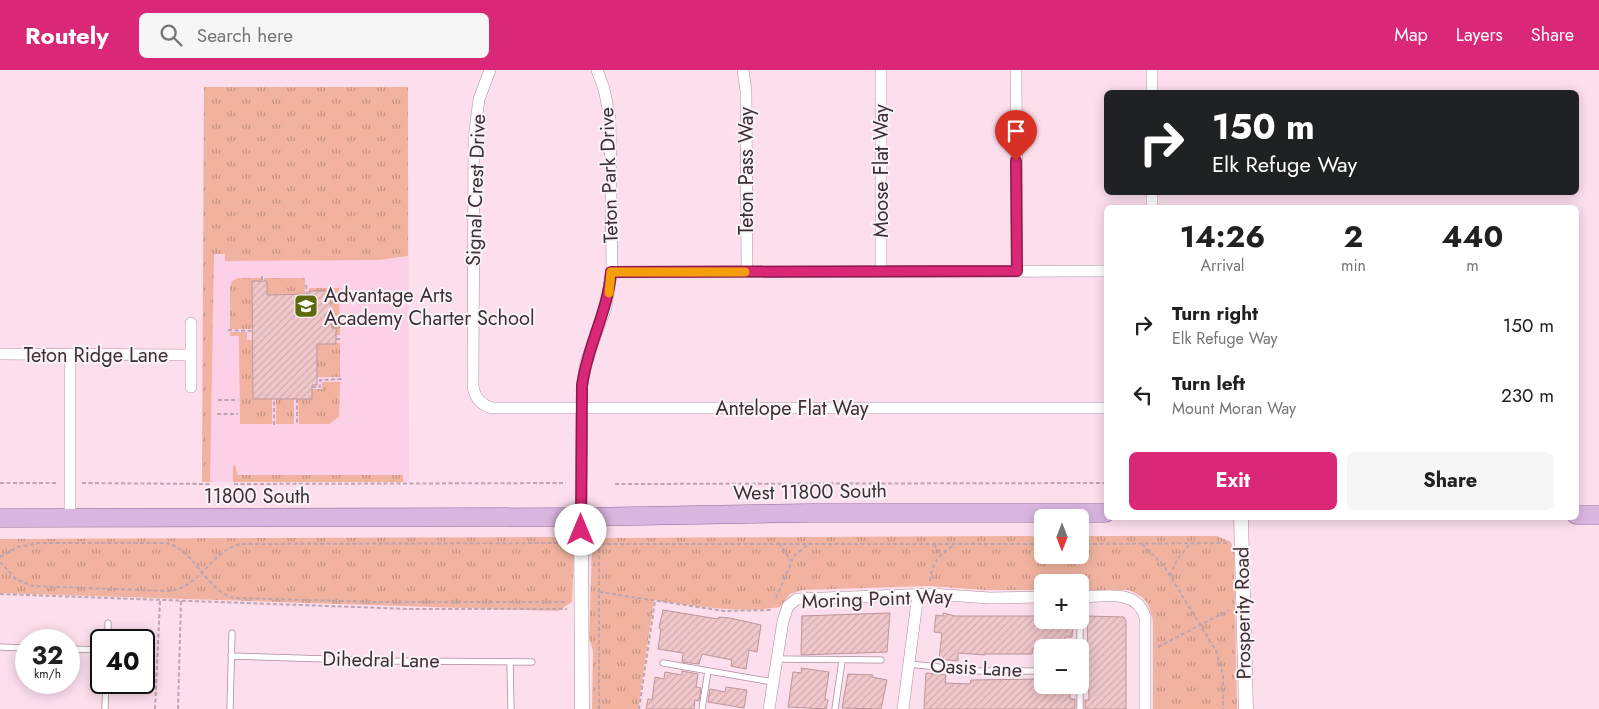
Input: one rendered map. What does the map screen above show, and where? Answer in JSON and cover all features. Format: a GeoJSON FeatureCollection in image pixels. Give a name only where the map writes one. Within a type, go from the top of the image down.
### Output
{"type":"FeatureCollection","features":[{"type":"Feature","properties":{"kind":"main road","name":"West 11800 South"},"geometry":{"type":"LineString","coordinates":[[515,517],[808,513],[1104,513]]}},
{"type":"Feature","properties":{"kind":"main road"},"geometry":{"type":"LineString","coordinates":[[1579,515],[1599,515]]}},
{"type":"Feature","properties":{"kind":"main road","name":"11800 South"},"geometry":{"type":"LineString","coordinates":[[0,518],[515,517]]}},
{"type":"Feature","properties":{"kind":"street","name":"Signal Crest Drive"},"geometry":{"type":"LineString","coordinates":[[479,402],[474,387],[474,138],[479,99],[490,70]]}},
{"type":"Feature","properties":{"kind":"street","name":"Teton Park Drive"},"geometry":{"type":"LineString","coordinates":[[581,517],[581,408],[583,375],[606,307],[611,272],[610,118],[604,89],[597,70]]}},
{"type":"Feature","properties":{"kind":"street","name":"Teton Pass Way"},"geometry":{"type":"LineString","coordinates":[[743,70],[746,91],[747,272]]}},
{"type":"Feature","properties":{"kind":"street","name":"Moose Flat Way"},"geometry":{"type":"LineString","coordinates":[[881,70],[881,271]]}},
{"type":"Feature","properties":{"kind":"street"},"geometry":{"type":"LineString","coordinates":[[1016,70],[1017,271]]}},
{"type":"Feature","properties":{"kind":"street"},"geometry":{"type":"LineString","coordinates":[[1152,70],[1152,90]]}},
{"type":"Feature","properties":{"kind":"street"},"geometry":{"type":"LineString","coordinates":[[611,272],[1104,271]]}},
{"type":"Feature","properties":{"kind":"street","name":"Teton Ridge Lane"},"geometry":{"type":"LineString","coordinates":[[191,323],[191,387]]}},
{"type":"Feature","properties":{"kind":"street","name":"Teton Ridge Lane"},"geometry":{"type":"LineString","coordinates":[[0,354],[191,355]]}},
{"type":"Feature","properties":{"kind":"street"},"geometry":{"type":"LineString","coordinates":[[70,354],[70,518]]}},
{"type":"Feature","properties":{"kind":"street","name":"Antelope Flat Way"},"geometry":{"type":"LineString","coordinates":[[479,402],[492,408],[1104,408]]}},
{"type":"Feature","properties":{"kind":"street"},"geometry":{"type":"LineString","coordinates":[[581,517],[582,709]]}},
{"type":"Feature","properties":{"kind":"street","name":"Prosperity Road"},"geometry":{"type":"LineString","coordinates":[[1241,520],[1246,709]]}},
{"type":"Feature","properties":{"kind":"street"},"geometry":{"type":"LineString","coordinates":[[902,709],[918,594]]}},
{"type":"Feature","properties":{"kind":"street","name":"Moring Point Way"},"geometry":{"type":"LineString","coordinates":[[768,709],[784,615],[791,602],[797,598],[918,594],[990,598],[1034,597]]}},
{"type":"Feature","properties":{"kind":"street"},"geometry":{"type":"LineString","coordinates":[[1089,597],[1127,597],[1137,601],[1145,617],[1145,709]]}},
{"type":"Feature","properties":{"kind":"lane"},"geometry":{"type":"LineString","coordinates":[[108,623],[108,629]]}},
{"type":"Feature","properties":{"kind":"lane"},"geometry":{"type":"LineString","coordinates":[[230,709],[232,633]]}},
{"type":"Feature","properties":{"kind":"lane"},"geometry":{"type":"LineString","coordinates":[[0,647],[15,648]]}},
{"type":"Feature","properties":{"kind":"lane","name":"Dihedral Lane"},"geometry":{"type":"LineString","coordinates":[[231,656],[389,661],[532,662]]}},
{"type":"Feature","properties":{"kind":"lane"},"geometry":{"type":"LineString","coordinates":[[776,659],[882,660]]}},
{"type":"Feature","properties":{"kind":"lane"},"geometry":{"type":"LineString","coordinates":[[835,709],[842,661]]}},
{"type":"Feature","properties":{"kind":"lane"},"geometry":{"type":"LineString","coordinates":[[510,662],[511,709]]}},
{"type":"Feature","properties":{"kind":"lane"},"geometry":{"type":"LineString","coordinates":[[663,664],[773,682]]}},
{"type":"Feature","properties":{"kind":"lane","name":"Oasis Lane"},"geometry":{"type":"LineString","coordinates":[[909,664],[977,670],[1034,671]]}},
{"type":"Feature","properties":{"kind":"lane"},"geometry":{"type":"LineString","coordinates":[[702,709],[708,671]]}},
{"type":"Feature","properties":{"kind":"lane"},"geometry":{"type":"LineString","coordinates":[[105,709],[106,694]]}},
{"type":"Feature","properties":{"kind":"lane"},"geometry":{"type":"LineString","coordinates":[[1080,694],[1080,709]]}},
{"type":"Feature","properties":{"kind":"path"},"geometry":{"type":"LineString","coordinates":[[262,276],[262,281]]}},
{"type":"Feature","properties":{"kind":"path"},"geometry":{"type":"LineString","coordinates":[[306,285],[307,294]]}},
{"type":"Feature","properties":{"kind":"path"},"geometry":{"type":"LineString","coordinates":[[228,330],[252,331]]}},
{"type":"Feature","properties":{"kind":"path"},"geometry":{"type":"LineString","coordinates":[[336,339],[342,339]]}},
{"type":"Feature","properties":{"kind":"path"},"geometry":{"type":"LineString","coordinates":[[312,387],[320,387],[320,380],[343,379]]}},
{"type":"Feature","properties":{"kind":"path"},"geometry":{"type":"LineString","coordinates":[[274,398],[274,425]]}},
{"type":"Feature","properties":{"kind":"path"},"geometry":{"type":"LineString","coordinates":[[297,398],[297,425]]}},
{"type":"Feature","properties":{"kind":"path"},"geometry":{"type":"LineString","coordinates":[[218,400],[238,400]]}},
{"type":"Feature","properties":{"kind":"path"},"geometry":{"type":"LineString","coordinates":[[217,414],[238,414]]}},
{"type":"Feature","properties":{"kind":"path"},"geometry":{"type":"LineString","coordinates":[[0,483],[58,483]]}},
{"type":"Feature","properties":{"kind":"path"},"geometry":{"type":"LineString","coordinates":[[82,483],[211,484]]}},
{"type":"Feature","properties":{"kind":"path"},"geometry":{"type":"LineString","coordinates":[[234,484],[566,483]]}},
{"type":"Feature","properties":{"kind":"path"},"geometry":{"type":"LineString","coordinates":[[615,484],[1104,483]]}},
{"type":"Feature","properties":{"kind":"path"},"geometry":{"type":"LineString","coordinates":[[1089,544],[1229,544],[1231,542]]}},
{"type":"Feature","properties":{"kind":"path"},"geometry":{"type":"LineString","coordinates":[[0,557],[18,547],[39,543],[166,544],[178,548],[224,593],[235,598],[375,602],[567,602]]}},
{"type":"Feature","properties":{"kind":"path"},"geometry":{"type":"LineString","coordinates":[[779,543],[791,562]]}},
{"type":"Feature","properties":{"kind":"path"},"geometry":{"type":"LineString","coordinates":[[0,562],[21,582],[40,587],[175,590],[186,586],[225,550],[241,544],[567,544]]}},
{"type":"Feature","properties":{"kind":"path"},"geometry":{"type":"LineString","coordinates":[[594,544],[1034,544]]}},
{"type":"Feature","properties":{"kind":"path"},"geometry":{"type":"LineString","coordinates":[[599,544],[599,709]]}},
{"type":"Feature","properties":{"kind":"path"},"geometry":{"type":"LineString","coordinates":[[776,598],[791,562],[798,552],[808,544]]}},
{"type":"Feature","properties":{"kind":"path"},"geometry":{"type":"LineString","coordinates":[[934,544],[940,554]]}},
{"type":"Feature","properties":{"kind":"path"},"geometry":{"type":"LineString","coordinates":[[930,581],[932,568],[940,554],[956,544]]}},
{"type":"Feature","properties":{"kind":"path"},"geometry":{"type":"LineString","coordinates":[[1142,544],[1158,558],[1216,651],[1222,667],[1223,709]]}},
{"type":"Feature","properties":{"kind":"path"},"geometry":{"type":"LineString","coordinates":[[1170,576],[1177,560],[1190,544]]}},
{"type":"Feature","properties":{"kind":"path"},"geometry":{"type":"LineString","coordinates":[[599,592],[724,611],[771,610]]}},
{"type":"Feature","properties":{"kind":"path"},"geometry":{"type":"LineString","coordinates":[[0,594],[409,609],[567,609]]}},
{"type":"Feature","properties":{"kind":"path"},"geometry":{"type":"LineString","coordinates":[[155,709],[160,601]]}},
{"type":"Feature","properties":{"kind":"path"},"geometry":{"type":"LineString","coordinates":[[639,709],[655,601]]}},
{"type":"Feature","properties":{"kind":"path"},"geometry":{"type":"LineString","coordinates":[[178,709],[181,602]]}},
{"type":"Feature","properties":{"kind":"path"},"geometry":{"type":"LineString","coordinates":[[1158,647],[1229,610]]}},
{"type":"Feature","properties":{"kind":"shaded area","name":"Advantage Arts Academy Charter School"},"geometry":{"type":"Polygon","coordinates":[[[204,87],[408,87],[409,482],[202,482],[204,87]]]}},
{"type":"Feature","properties":{"kind":"green space"},"geometry":{"type":"Polygon","coordinates":[[[204,87],[408,87],[408,256],[379,260],[225,261],[225,254],[214,254],[210,482],[202,482],[204,87]]]}},
{"type":"Feature","properties":{"kind":"green space"},"geometry":{"type":"Polygon","coordinates":[[[238,278],[261,278],[261,281],[252,281],[252,329],[230,329],[230,287],[232,281],[238,278]]]}},
{"type":"Feature","properties":{"kind":"green space"},"geometry":{"type":"Polygon","coordinates":[[[264,278],[305,278],[305,294],[267,295],[267,281],[264,281],[264,278]]]}},
{"type":"Feature","properties":{"kind":"green space"},"geometry":{"type":"Polygon","coordinates":[[[309,288],[339,288],[340,335],[336,335],[336,328],[332,328],[332,305],[309,291],[309,288]]]}},
{"type":"Feature","properties":{"kind":"green space"},"geometry":{"type":"Polygon","coordinates":[[[230,332],[247,332],[247,340],[252,340],[253,398],[272,399],[272,424],[240,424],[239,336],[230,336],[230,332]]]}},
{"type":"Feature","properties":{"kind":"green space"},"geometry":{"type":"Polygon","coordinates":[[[340,343],[340,377],[317,377],[317,344],[340,343]]]}},
{"type":"Feature","properties":{"kind":"green space"},"geometry":{"type":"Polygon","coordinates":[[[322,382],[340,382],[339,417],[329,424],[299,424],[298,399],[312,398],[312,389],[322,389],[322,382]]]}},
{"type":"Feature","properties":{"kind":"green space"},"geometry":{"type":"Polygon","coordinates":[[[276,399],[294,399],[294,424],[276,424],[276,399]]]}},
{"type":"Feature","properties":{"kind":"green space"},"geometry":{"type":"Polygon","coordinates":[[[235,465],[238,475],[403,475],[403,482],[233,482],[233,467],[235,465]]]}},
{"type":"Feature","properties":{"kind":"green space"},"geometry":{"type":"Polygon","coordinates":[[[1034,536],[1034,564],[1089,564],[1089,536],[1217,536],[1231,542],[1234,553],[1237,709],[1153,709],[1153,621],[1148,604],[1142,597],[1129,590],[1089,590],[1089,574],[1034,574],[1034,590],[985,590],[928,586],[802,590],[790,594],[780,607],[764,609],[717,608],[654,600],[638,709],[592,709],[593,651],[589,638],[592,550],[595,542],[602,538],[1034,536]]]}},
{"type":"Feature","properties":{"kind":"green space"},"geometry":{"type":"Polygon","coordinates":[[[561,538],[570,542],[574,550],[572,602],[558,611],[0,593],[0,539],[561,538]]]}},
{"type":"Feature","properties":{"kind":"building","name":"Advantage Arts Academy Charter School"},"geometry":{"type":"Polygon","coordinates":[[[252,281],[267,281],[267,295],[309,294],[309,291],[330,291],[332,328],[336,328],[336,344],[317,344],[317,385],[312,385],[312,399],[253,399],[252,281]]]}},
{"type":"Feature","properties":{"kind":"building"},"geometry":{"type":"Polygon","coordinates":[[[663,610],[718,619],[719,617],[730,618],[761,625],[757,652],[749,650],[746,669],[731,666],[732,660],[702,654],[699,664],[682,662],[683,653],[658,649],[661,629],[659,628],[663,610]]]}},
{"type":"Feature","properties":{"kind":"building"},"geometry":{"type":"Polygon","coordinates":[[[890,613],[887,652],[801,655],[802,616],[890,613]]]}},
{"type":"Feature","properties":{"kind":"building"},"geometry":{"type":"Polygon","coordinates":[[[943,613],[955,616],[1034,616],[1034,629],[1072,629],[1072,637],[1065,637],[1065,639],[1034,639],[1032,654],[985,655],[958,653],[958,661],[939,659],[942,633],[934,632],[936,615],[943,616],[943,613]]]}},
{"type":"Feature","properties":{"kind":"building"},"geometry":{"type":"Polygon","coordinates":[[[1089,616],[1124,617],[1126,621],[1126,709],[1085,709],[1085,700],[1089,700],[1089,616]]]}},
{"type":"Feature","properties":{"kind":"building"},"geometry":{"type":"Polygon","coordinates":[[[801,668],[829,672],[825,699],[828,700],[826,709],[788,707],[793,672],[802,673],[801,668]]]}},
{"type":"Feature","properties":{"kind":"building"},"geometry":{"type":"Polygon","coordinates":[[[682,671],[698,674],[696,687],[701,688],[699,701],[695,700],[694,709],[646,709],[648,699],[652,700],[655,677],[664,679],[665,672],[682,675],[682,671]]]}},
{"type":"Feature","properties":{"kind":"building"},"geometry":{"type":"Polygon","coordinates":[[[926,673],[946,675],[945,683],[970,684],[971,680],[1034,679],[1034,694],[1070,694],[1070,699],[1075,699],[1075,709],[924,709],[926,673]]]}},
{"type":"Feature","properties":{"kind":"building"},"geometry":{"type":"Polygon","coordinates":[[[848,674],[873,675],[872,677],[887,680],[881,709],[842,708],[848,674]]]}},
{"type":"Feature","properties":{"kind":"building"},"geometry":{"type":"Polygon","coordinates":[[[726,687],[747,690],[744,708],[708,702],[710,689],[725,692],[726,687]]]}},
{"type":"Feature","properties":{"kind":"slow traffic"},"geometry":{"type":"LineString","coordinates":[[609,293],[611,272],[745,272]]}},
{"type":"Feature","properties":{"kind":"place","name":"Advantage Arts Academy Charter School"},"geometry":{"type":"Point","coordinates":[306,306]}},
{"type":"Feature","properties":{"kind":"route"},"geometry":{"type":"LineString","coordinates":[[581,530],[581,397],[583,375],[606,307],[611,272],[1017,271],[1016,161]]}}]}
